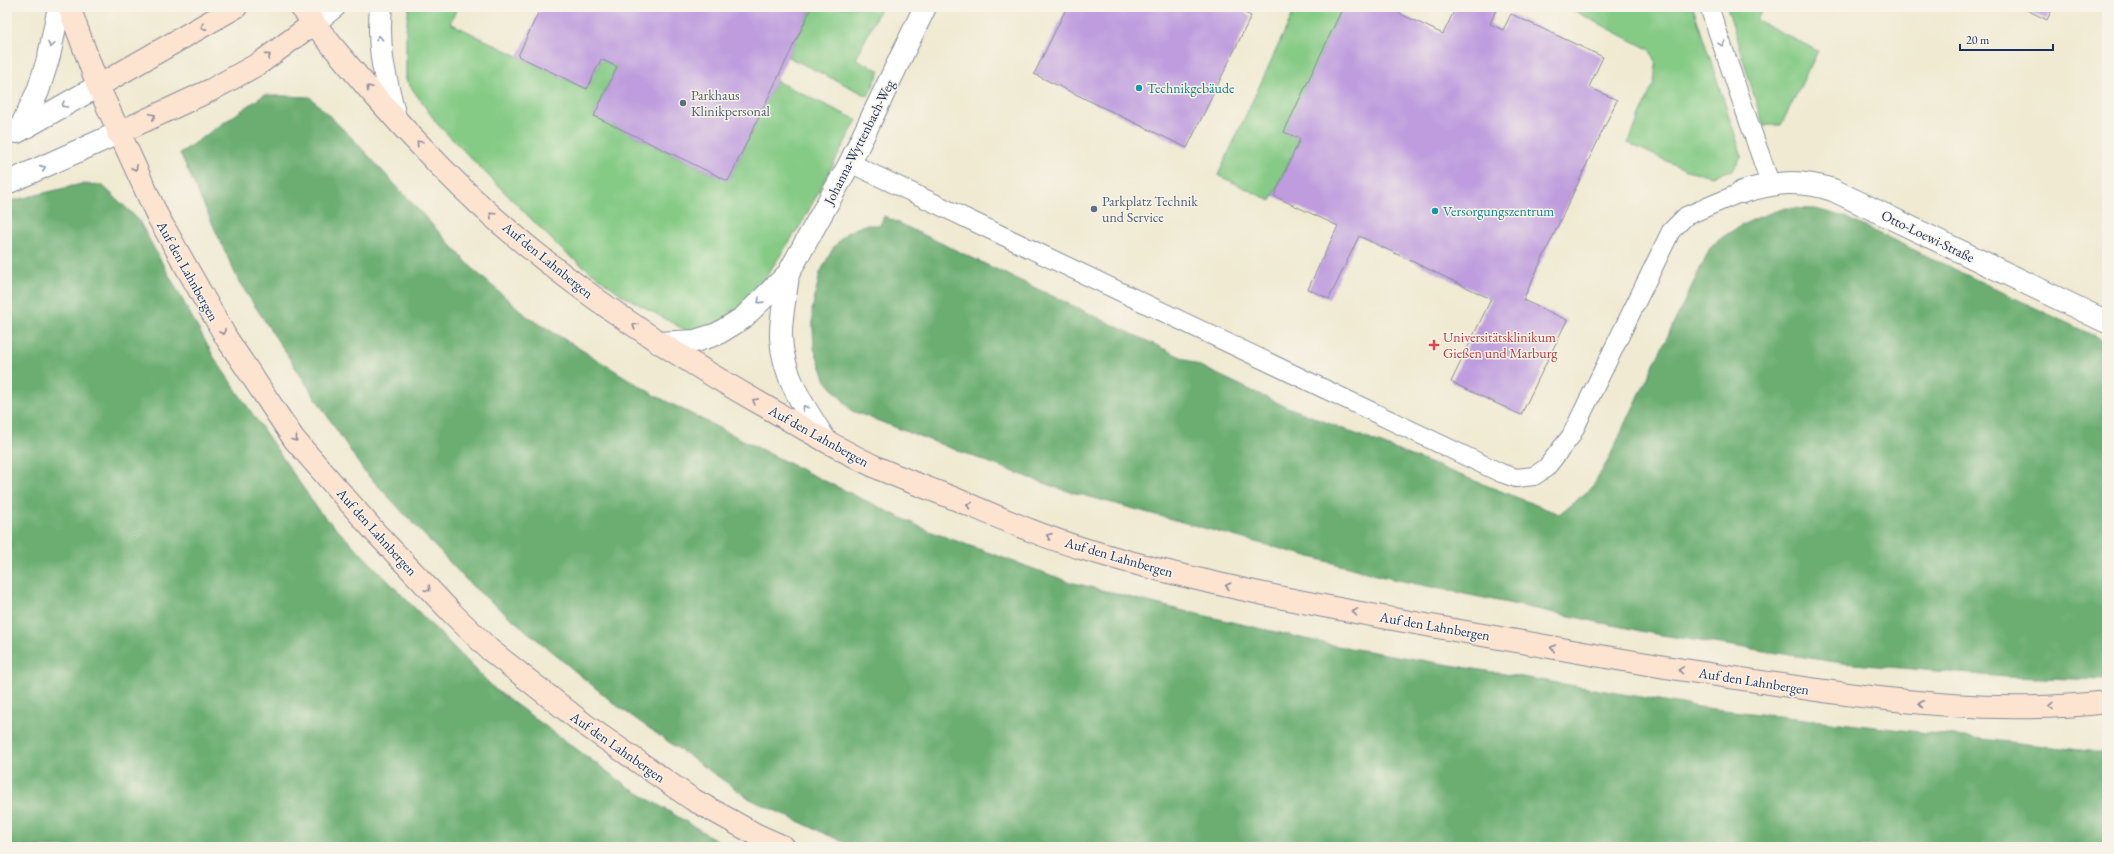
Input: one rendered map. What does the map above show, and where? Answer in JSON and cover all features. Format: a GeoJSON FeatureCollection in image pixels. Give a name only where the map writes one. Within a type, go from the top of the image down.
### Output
{"type":"FeatureCollection","features":[{"type":"Feature","properties":{"kind":"main road","name":"Auf den Lahnbergen"},"geometry":{"type":"LineString","coordinates":[[69,7],[98,86],[118,133],[158,217],[226,339],[294,439],[387,544],[451,612],[490,650],[584,724],[692,799],[757,835],[784,847]]}},
{"type":"Feature","properties":{"kind":"main road"},"geometry":{"type":"LineString","coordinates":[[98,86],[236,7]]}},
{"type":"Feature","properties":{"kind":"main road","name":"Auf den Lahnbergen"},"geometry":{"type":"LineString","coordinates":[[307,15],[442,169],[504,226],[610,310],[659,343],[737,390],[826,441],[879,469],[1079,548],[1173,574],[1318,605],[1594,655],[1727,677],[1928,705],[2004,708],[2107,702]]}},
{"type":"Feature","properties":{"kind":"main road"},"geometry":{"type":"LineString","coordinates":[[118,133],[211,90],[260,62],[307,15]]}},
{"type":"Feature","properties":{"kind":"street"},"geometry":{"type":"LineString","coordinates":[[13,135],[38,91],[47,63],[59,7]]}},
{"type":"Feature","properties":{"kind":"street"},"geometry":{"type":"LineString","coordinates":[[307,15],[334,7]]}},
{"type":"Feature","properties":{"kind":"street"},"geometry":{"type":"LineString","coordinates":[[381,7],[378,33],[380,56],[395,117]]}},
{"type":"Feature","properties":{"kind":"street","name":"Johanna-Wyttenbach-Weg"},"geometry":{"type":"LineString","coordinates":[[659,343],[695,341],[717,334],[743,318],[788,274],[850,163],[925,7]]}},
{"type":"Feature","properties":{"kind":"street"},"geometry":{"type":"LineString","coordinates":[[13,135],[98,86]]}},
{"type":"Feature","properties":{"kind":"street"},"geometry":{"type":"LineString","coordinates":[[7,183],[118,133]]}},
{"type":"Feature","properties":{"kind":"street","name":"Otto-Loewi-Straße"},"geometry":{"type":"LineString","coordinates":[[1742,192],[1770,183],[1801,182],[1833,190],[2107,322]]}},
{"type":"Feature","properties":{"kind":"street","name":"Johanna-Wyttenbach-Weg"},"geometry":{"type":"LineString","coordinates":[[788,274],[781,337],[785,367],[800,400],[826,441]]}},
{"type":"Feature","properties":{"kind":"lane"},"geometry":{"type":"LineString","coordinates":[[1710,7],[1770,183]]}},
{"type":"Feature","properties":{"kind":"lane"},"geometry":{"type":"LineString","coordinates":[[850,163],[1501,473],[1516,478],[1534,476],[1546,468],[1571,436],[1671,231],[1686,216],[1742,192]]}},
{"type":"Feature","properties":{"kind":"green space"},"geometry":{"type":"Polygon","coordinates":[[[409,7],[458,7],[450,23],[586,89],[601,59],[617,67],[594,116],[728,181],[776,81],[857,120],[803,221],[756,292],[741,309],[705,330],[687,331],[622,295],[563,251],[438,125],[406,80],[406,29],[409,7]]]}},
{"type":"Feature","properties":{"kind":"green space"},"geometry":{"type":"Polygon","coordinates":[[[812,7],[881,7],[856,59],[880,71],[868,96],[788,57],[812,7]]]}},
{"type":"Feature","properties":{"kind":"green space"},"geometry":{"type":"Polygon","coordinates":[[[1296,7],[1343,7],[1285,132],[1300,139],[1271,201],[1218,175],[1296,7]]]}},
{"type":"Feature","properties":{"kind":"green space"},"geometry":{"type":"Polygon","coordinates":[[[1567,7],[1693,7],[1742,156],[1733,170],[1712,176],[1686,170],[1628,143],[1654,83],[1656,65],[1650,50],[1567,7]]]}},
{"type":"Feature","properties":{"kind":"green space"},"geometry":{"type":"Polygon","coordinates":[[[1727,7],[1764,7],[1757,20],[1818,51],[1781,125],[1763,125],[1727,7]]]}},
{"type":"Feature","properties":{"kind":"green space"},"geometry":{"type":"Polygon","coordinates":[[[264,95],[310,97],[353,139],[475,271],[527,316],[656,396],[800,469],[929,531],[1070,582],[1180,610],[1332,645],[1706,708],[2107,753],[2107,847],[854,847],[750,799],[616,705],[472,586],[363,470],[239,282],[180,153],[264,95]]]}},
{"type":"Feature","properties":{"kind":"green space"},"geometry":{"type":"Polygon","coordinates":[[[81,184],[102,185],[138,219],[215,359],[319,511],[496,690],[627,786],[728,847],[7,847],[7,202],[81,184]]]}},
{"type":"Feature","properties":{"kind":"green space"},"geometry":{"type":"Polygon","coordinates":[[[1786,208],[1816,209],[1845,217],[2107,342],[2107,680],[2006,677],[1842,663],[1655,634],[1384,577],[1057,488],[852,411],[826,381],[814,348],[812,310],[820,273],[833,248],[846,233],[864,225],[880,225],[884,216],[1280,404],[1559,514],[1592,488],[1608,460],[1711,246],[1746,223],[1786,208]]]}},
{"type":"Feature","properties":{"kind":"building","name":"Parkhaus Klinikpersonal"},"geometry":{"type":"Polygon","coordinates":[[[541,7],[812,7],[728,181],[594,116],[617,67],[601,59],[587,89],[518,56],[541,7]]]}},
{"type":"Feature","properties":{"kind":"building","name":"Technikgebäude"},"geometry":{"type":"Polygon","coordinates":[[[1067,7],[1232,7],[1251,16],[1187,148],[1034,74],[1067,7]]]}},
{"type":"Feature","properties":{"kind":"building","name":"Versorgungszentrum"},"geometry":{"type":"Polygon","coordinates":[[[1343,7],[1386,7],[1443,34],[1456,7],[1491,7],[1496,10],[1490,24],[1503,30],[1511,14],[1603,57],[1589,87],[1617,100],[1523,300],[1567,320],[1521,415],[1451,382],[1491,299],[1359,236],[1329,299],[1308,289],[1338,226],[1274,196],[1300,139],[1284,132],[1343,7]]]}},
{"type":"Feature","properties":{"kind":"building"},"geometry":{"type":"Polygon","coordinates":[[[2021,7],[2053,7],[2047,20],[2021,7]]]}},
{"type":"Feature","properties":{"kind":"place","name":"Technikgebäude"},"geometry":{"type":"Point","coordinates":[1139,88]}},
{"type":"Feature","properties":{"kind":"place","name":"Parkhaus Klinikpersonal"},"geometry":{"type":"Point","coordinates":[683,103]}},
{"type":"Feature","properties":{"kind":"place","name":"Parkplatz Technik und Service"},"geometry":{"type":"Point","coordinates":[1094,209]}},
{"type":"Feature","properties":{"kind":"place","name":"Versorgungszentrum"},"geometry":{"type":"Point","coordinates":[1435,211]}},
{"type":"Feature","properties":{"kind":"place","name":"Universitätsklinikum Gießen und Marburg"},"geometry":{"type":"Point","coordinates":[1434,345]}}]}
